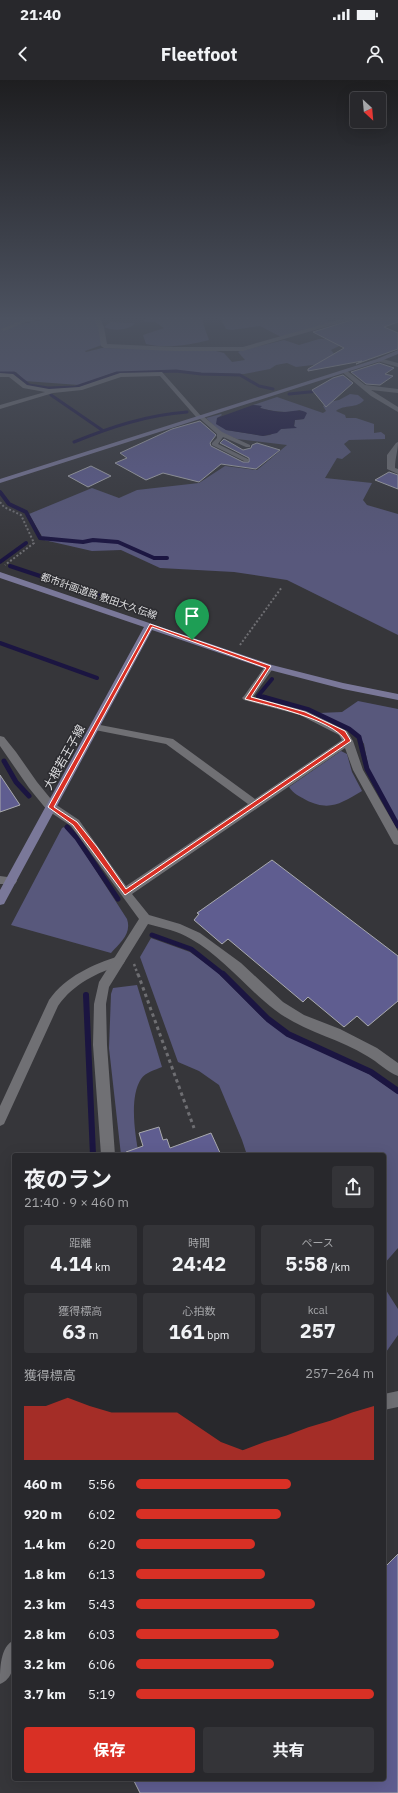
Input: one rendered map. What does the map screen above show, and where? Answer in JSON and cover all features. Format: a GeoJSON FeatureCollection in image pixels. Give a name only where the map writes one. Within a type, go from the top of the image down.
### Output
{"type":"FeatureCollection","features":[{"type":"Feature","properties":{"kind":"street"},"geometry":{"type":"LineString","coordinates":[[0,407],[38,396]]}},
{"type":"Feature","properties":{"kind":"street"},"geometry":{"type":"LineString","coordinates":[[181,396],[199,417]]}},
{"type":"Feature","properties":{"kind":"street"},"geometry":{"type":"LineString","coordinates":[[0,481],[265,396]]}},
{"type":"Feature","properties":{"kind":"street"},"geometry":{"type":"LineString","coordinates":[[375,396],[398,410]]}},
{"type":"Feature","properties":{"kind":"street"},"geometry":{"type":"LineString","coordinates":[[398,444],[391,455],[391,469],[398,472]]}},
{"type":"Feature","properties":{"kind":"street","name":"都市計画道路 敷田大久伝線"},"geometry":{"type":"LineString","coordinates":[[1,571],[269,667],[343,686],[398,697]]}},
{"type":"Feature","properties":{"kind":"street","name":"大根若王子線"},"geometry":{"type":"LineString","coordinates":[[0,901],[5,881],[51,807],[150,625]]}},
{"type":"Feature","properties":{"kind":"street"},"geometry":{"type":"LineString","coordinates":[[269,667],[247,698],[303,713],[343,733],[348,741],[358,770],[398,841]]}},
{"type":"Feature","properties":{"kind":"street"},"geometry":{"type":"LineString","coordinates":[[95,727],[169,741],[255,804]]}},
{"type":"Feature","properties":{"kind":"street"},"geometry":{"type":"LineString","coordinates":[[0,738],[33,785],[51,807],[75,823],[145,920],[176,927],[196,936],[238,967],[279,1006],[300,1019],[368,1049],[398,1070]]}},
{"type":"Feature","properties":{"kind":"street"},"geometry":{"type":"LineString","coordinates":[[125,893],[348,741]]}},
{"type":"Feature","properties":{"kind":"street"},"geometry":{"type":"LineString","coordinates":[[108,1153],[100,1045],[100,1004],[103,986],[145,920]]}},
{"type":"Feature","properties":{"kind":"lane"},"geometry":{"type":"LineString","coordinates":[[199,417],[220,434],[248,446]]}},
{"type":"Feature","properties":{"kind":"lane"},"geometry":{"type":"LineString","coordinates":[[220,434],[220,439],[214,444],[246,460]]}},
{"type":"Feature","properties":{"kind":"lane"},"geometry":{"type":"LineString","coordinates":[[0,1120],[52,1002],[58,994],[102,966],[119,961]]}},
{"type":"Feature","properties":{"kind":"lane"},"geometry":{"type":"LineString","coordinates":[[386,1402],[398,1399]]}},
{"type":"Feature","properties":{"kind":"lane"},"geometry":{"type":"LineString","coordinates":[[0,1675],[12,1653]]}},
{"type":"Feature","properties":{"kind":"path"},"geometry":{"type":"LineString","coordinates":[[0,502],[4,507],[22,516],[34,543],[1,571]]}},
{"type":"Feature","properties":{"kind":"path"},"geometry":{"type":"LineString","coordinates":[[233,655],[282,587]]}},
{"type":"Feature","properties":{"kind":"path"},"geometry":{"type":"LineString","coordinates":[[128,947],[194,1128]]}},
{"type":"Feature","properties":{"kind":"shaded area"},"geometry":{"type":"Polygon","coordinates":[[[346,396],[359,396],[364,400],[358,405],[336,411],[345,415],[346,418],[356,418],[374,424],[374,433],[381,432],[385,435],[385,439],[349,440],[344,444],[351,452],[342,459],[337,458],[325,478],[372,483],[363,500],[367,505],[398,514],[398,635],[287,580],[234,572],[160,568],[121,550],[92,551],[44,540],[29,514],[92,488],[119,498],[137,490],[199,483],[225,466],[257,470],[287,445],[237,439],[222,433],[206,418],[221,414],[222,415],[217,418],[226,430],[263,436],[270,435],[281,429],[294,427],[295,420],[304,419],[300,410],[280,412],[253,405],[277,397],[323,413],[326,411],[323,406],[328,402],[339,400],[346,396]]]}},
{"type":"Feature","properties":{"kind":"shaded area"},"geometry":{"type":"Polygon","coordinates":[[[253,405],[262,406],[260,408],[275,411],[284,412],[299,410],[307,413],[304,419],[295,420],[294,426],[297,428],[281,429],[277,433],[263,436],[226,430],[216,424],[217,418],[253,405]]]}},
{"type":"Feature","properties":{"kind":"shaded area"},"geometry":{"type":"Polygon","coordinates":[[[358,701],[398,709],[398,823],[369,770],[364,744],[360,737],[351,729],[319,713],[342,712],[358,701]]]}},
{"type":"Feature","properties":{"kind":"shaded area"},"geometry":{"type":"Polygon","coordinates":[[[341,751],[347,754],[352,772],[362,791],[348,799],[329,806],[314,804],[295,793],[289,787],[341,751]]]}},
{"type":"Feature","properties":{"kind":"shaded area"},"geometry":{"type":"Polygon","coordinates":[[[64,827],[75,838],[127,919],[127,934],[111,953],[11,925],[62,828],[64,827]]]}},
{"type":"Feature","properties":{"kind":"shaded area"},"geometry":{"type":"Polygon","coordinates":[[[151,938],[190,952],[215,970],[264,1019],[285,1034],[369,1074],[398,1094],[398,1248],[386,1262],[386,1153],[246,1153],[219,1085],[199,1071],[178,1062],[140,957],[151,938]]]}},
{"type":"Feature","properties":{"kind":"shaded area"},"geometry":{"type":"Polygon","coordinates":[[[137,985],[162,1067],[145,1075],[137,1087],[134,1116],[139,1153],[121,1153],[109,1048],[111,994],[113,988],[137,985]]]}},
{"type":"Feature","properties":{"kind":"shaded area"},"geometry":{"type":"Polygon","coordinates":[[[386,1290],[398,1309],[398,1335],[386,1352],[386,1290]]]}},
{"type":"Feature","properties":{"kind":"building"},"geometry":{"type":"Polygon","coordinates":[[[317,396],[338,396],[326,407],[317,396]]]}},
{"type":"Feature","properties":{"kind":"building"},"geometry":{"type":"Polygon","coordinates":[[[200,421],[216,435],[210,443],[211,446],[243,462],[249,462],[249,458],[220,443],[224,439],[243,450],[251,448],[252,445],[257,443],[280,450],[256,469],[221,464],[199,482],[163,473],[146,480],[115,463],[127,458],[120,453],[172,429],[200,421]]]}},
{"type":"Feature","properties":{"kind":"building"},"geometry":{"type":"Polygon","coordinates":[[[91,466],[111,476],[88,487],[68,476],[91,466]]]}},
{"type":"Feature","properties":{"kind":"building"},"geometry":{"type":"Polygon","coordinates":[[[389,472],[398,475],[398,489],[375,480],[389,472]]]}},
{"type":"Feature","properties":{"kind":"building"},"geometry":{"type":"Polygon","coordinates":[[[0,775],[20,805],[0,812],[0,775]]]}},
{"type":"Feature","properties":{"kind":"building"},"geometry":{"type":"Polygon","coordinates":[[[272,860],[398,956],[398,1001],[368,1026],[357,1016],[344,1027],[308,997],[303,1002],[228,939],[222,944],[194,920],[199,914],[197,913],[272,860]]]}},
{"type":"Feature","properties":{"kind":"building"},"geometry":{"type":"Polygon","coordinates":[[[159,1127],[163,1140],[167,1139],[170,1148],[211,1133],[220,1153],[126,1153],[143,1146],[139,1133],[159,1127]]]}},
{"type":"Feature","properties":{"kind":"building"},"geometry":{"type":"Polygon","coordinates":[[[398,1554],[398,1793],[140,1793],[134,1781],[386,1781],[386,1566],[398,1554]]]}},
{"type":"Feature","properties":{"kind":"waterway"},"geometry":{"type":"LineString","coordinates":[[52,396],[102,430]]}},
{"type":"Feature","properties":{"kind":"waterway"},"geometry":{"type":"LineString","coordinates":[[74,442],[129,422],[187,412]]}},
{"type":"Feature","properties":{"kind":"waterway"},"geometry":{"type":"LineString","coordinates":[[0,492],[9,504],[26,512],[40,538],[83,542],[93,540],[118,542],[154,558],[167,558]]}},
{"type":"Feature","properties":{"kind":"waterway"},"geometry":{"type":"LineString","coordinates":[[0,562],[26,543]]}},
{"type":"Feature","properties":{"kind":"waterway"},"geometry":{"type":"LineString","coordinates":[[10,566],[127,605]]}},
{"type":"Feature","properties":{"kind":"waterway"},"geometry":{"type":"LineString","coordinates":[[0,643],[97,678]]}},
{"type":"Feature","properties":{"kind":"waterway"},"geometry":{"type":"LineString","coordinates":[[265,698],[258,696],[272,679]]}},
{"type":"Feature","properties":{"kind":"waterway"},"geometry":{"type":"LineString","coordinates":[[265,698],[309,710],[349,729],[359,737],[367,769],[398,826]]}},
{"type":"Feature","properties":{"kind":"waterway"},"geometry":{"type":"LineString","coordinates":[[4,761],[16,782],[29,796]]}},
{"type":"Feature","properties":{"kind":"waterway"},"geometry":{"type":"LineString","coordinates":[[67,827],[77,838],[118,899]]}},
{"type":"Feature","properties":{"kind":"waterway"},"geometry":{"type":"LineString","coordinates":[[152,935],[191,949],[224,975]]}},
{"type":"Feature","properties":{"kind":"waterway"},"geometry":{"type":"LineString","coordinates":[[224,975],[268,1019],[288,1034],[371,1072],[398,1091]]}},
{"type":"Feature","properties":{"kind":"waterway"},"geometry":{"type":"LineString","coordinates":[[86,995],[93,1153]]}},
{"type":"Feature","properties":{"kind":"route"},"geometry":{"type":"LineString","coordinates":[[150,625],[192,640],[269,667],[247,698],[303,713],[343,733],[348,741],[125,893],[75,823],[51,807],[150,625]]}}]}
